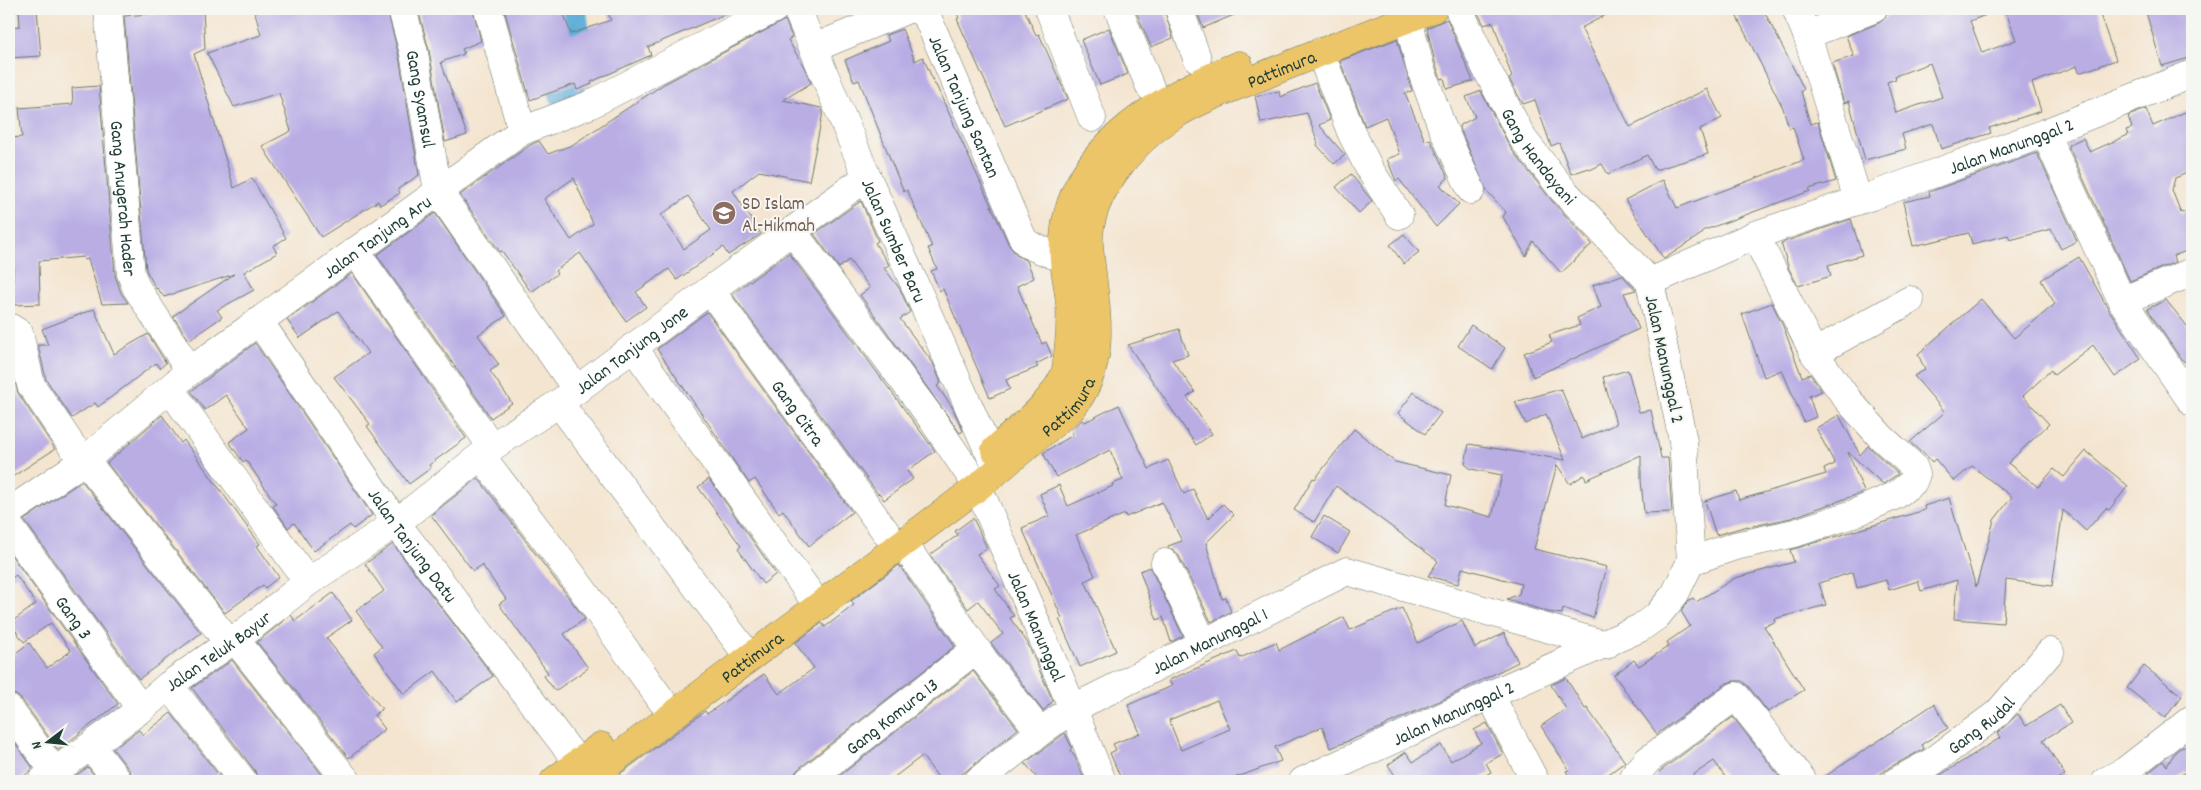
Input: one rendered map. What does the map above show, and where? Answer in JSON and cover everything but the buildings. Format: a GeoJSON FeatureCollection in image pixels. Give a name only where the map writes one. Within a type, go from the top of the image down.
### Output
{"type":"FeatureCollection","features":[{"type":"Feature","properties":{"kind":"main road","name":"Pattimura"},"geometry":{"type":"LineString","coordinates":[[995,461],[1054,395],[1066,374],[1070,336],[1070,304],[1064,260],[1066,219],[1078,186],[1103,148],[1140,117],[1204,79],[1370,20],[1420,14]]}},
{"type":"Feature","properties":{"kind":"main road","name":"Pattimura"},"geometry":{"type":"LineString","coordinates":[[554,781],[586,776],[995,461],[1072,408],[1085,392],[1097,353],[1098,323],[1089,240],[1094,215],[1105,187],[1124,158],[1171,117],[1214,96],[1320,52],[1370,20]]}},
{"type":"Feature","properties":{"kind":"main road","name":"Pattimura"},"geometry":{"type":"LineString","coordinates":[[586,776],[662,701],[810,594],[896,539]]}},
{"type":"Feature","properties":{"kind":"street","name":"Gang Anugerah Hader"},"geometry":{"type":"LineString","coordinates":[[108,9],[132,280],[190,371]]}},
{"type":"Feature","properties":{"kind":"street","name":"Gang Syamsul"},"geometry":{"type":"LineString","coordinates":[[402,9],[414,53],[438,191]]}},
{"type":"Feature","properties":{"kind":"street"},"geometry":{"type":"LineString","coordinates":[[488,9],[522,131]]}},
{"type":"Feature","properties":{"kind":"street","name":"Jalan Tanjung Aru"},"geometry":{"type":"LineString","coordinates":[[9,512],[85,460],[190,371],[522,131],[589,105],[774,9]]}},
{"type":"Feature","properties":{"kind":"street","name":"Jalan Sumber Baru"},"geometry":{"type":"LineString","coordinates":[[797,9],[867,177],[995,461]]}},
{"type":"Feature","properties":{"kind":"street","name":"Jalan Tanjung Santan"},"geometry":{"type":"LineString","coordinates":[[814,48],[908,9],[917,9],[924,13],[1023,239],[1029,245],[1091,270]]}},
{"type":"Feature","properties":{"kind":"street"},"geometry":{"type":"LineString","coordinates":[[1049,9],[1092,118]]}},
{"type":"Feature","properties":{"kind":"street"},"geometry":{"type":"LineString","coordinates":[[1118,9],[1150,87]]}},
{"type":"Feature","properties":{"kind":"street"},"geometry":{"type":"LineString","coordinates":[[1179,9],[1197,58]]}},
{"type":"Feature","properties":{"kind":"street","name":"Gang Handayani"},"geometry":{"type":"LineString","coordinates":[[1459,9],[1484,64],[1523,139],[1564,190],[1650,282]]}},
{"type":"Feature","properties":{"kind":"street"},"geometry":{"type":"LineString","coordinates":[[1796,9],[1807,35],[1858,200]]}},
{"type":"Feature","properties":{"kind":"street"},"geometry":{"type":"LineString","coordinates":[[1807,35],[1863,13]]}},
{"type":"Feature","properties":{"kind":"street"},"geometry":{"type":"LineString","coordinates":[[1420,14],[1420,67],[1442,127],[1471,190]]}},
{"type":"Feature","properties":{"kind":"street"},"geometry":{"type":"LineString","coordinates":[[1320,52],[1351,132],[1370,170],[1399,215]]}},
{"type":"Feature","properties":{"kind":"street","name":"Jalan Manunggal 2"},"geometry":{"type":"LineString","coordinates":[[1303,781],[1490,694],[1640,628],[1656,616],[1675,594],[1691,561],[1684,441],[1650,282],[1755,236],[2045,133],[2192,74]]}},
{"type":"Feature","properties":{"kind":"street"},"geometry":{"type":"LineString","coordinates":[[2045,133],[2122,301],[2192,402]]}},
{"type":"Feature","properties":{"kind":"street","name":"Jalan Tanjung Jone"},"geometry":{"type":"LineString","coordinates":[[396,523],[487,452],[568,396],[710,290],[794,232],[867,177]]}},
{"type":"Feature","properties":{"kind":"street"},"geometry":{"type":"LineString","coordinates":[[438,191],[568,396],[740,645]]}},
{"type":"Feature","properties":{"kind":"street","name":"Jalan Manunggal"},"geometry":{"type":"LineString","coordinates":[[794,232],[973,479],[1102,781]]}},
{"type":"Feature","properties":{"kind":"street"},"geometry":{"type":"LineString","coordinates":[[1691,561],[1735,546],[1794,533],[1853,514],[1896,495],[1913,482],[1916,474],[1913,466],[1881,437],[1848,400],[1814,353],[1755,236]]}},
{"type":"Feature","properties":{"kind":"street"},"geometry":{"type":"LineString","coordinates":[[354,252],[487,452],[662,701]]}},
{"type":"Feature","properties":{"kind":"street"},"geometry":{"type":"LineString","coordinates":[[2122,301],[2192,272]]}},
{"type":"Feature","properties":{"kind":"street","name":"Gang Citra"},"geometry":{"type":"LineString","coordinates":[[710,290],[976,649],[1040,732]]}},
{"type":"Feature","properties":{"kind":"street"},"geometry":{"type":"LineString","coordinates":[[1814,353],[1910,300]]}},
{"type":"Feature","properties":{"kind":"street","name":"Jalan Tanjung Datu"},"geometry":{"type":"LineString","coordinates":[[259,321],[396,523],[586,776]]}},
{"type":"Feature","properties":{"kind":"street"},"geometry":{"type":"LineString","coordinates":[[9,327],[19,333],[31,385],[72,446],[347,781]]}},
{"type":"Feature","properties":{"kind":"street"},"geometry":{"type":"LineString","coordinates":[[633,347],[810,594]]}},
{"type":"Feature","properties":{"kind":"street"},"geometry":{"type":"LineString","coordinates":[[170,389],[308,582]]}},
{"type":"Feature","properties":{"kind":"street","name":"Jalan Teluk Bayur"},"geometry":{"type":"LineString","coordinates":[[48,776],[142,709],[169,685],[232,641],[308,582],[396,523]]}},
{"type":"Feature","properties":{"kind":"street","name":"Gang 3"},"geometry":{"type":"LineString","coordinates":[[9,526],[142,709]]}},
{"type":"Feature","properties":{"kind":"street"},"geometry":{"type":"LineString","coordinates":[[1165,563],[1204,642]]}},
{"type":"Feature","properties":{"kind":"street","name":"Jalan Manunggal 1"},"geometry":{"type":"LineString","coordinates":[[978,781],[1072,709],[1348,571],[1606,644]]}},
{"type":"Feature","properties":{"kind":"street","name":"Gang Komura 13"},"geometry":{"type":"LineString","coordinates":[[808,781],[976,649]]}},
{"type":"Feature","properties":{"kind":"street","name":"Gang Rudal"},"geometry":{"type":"LineString","coordinates":[[1897,781],[1932,762],[1998,713],[2050,652]]}},
{"type":"Feature","properties":{"kind":"street"},"geometry":{"type":"LineString","coordinates":[[169,685],[243,781]]}},
{"type":"Feature","properties":{"kind":"street"},"geometry":{"type":"LineString","coordinates":[[1490,694],[1535,781]]}},
{"type":"Feature","properties":{"kind":"street"},"geometry":{"type":"LineString","coordinates":[[1640,781],[1635,775],[1648,760],[1736,696],[1803,781]]}},
{"type":"Feature","properties":{"kind":"street"},"geometry":{"type":"LineString","coordinates":[[9,709],[48,776]]}},
{"type":"Feature","properties":{"kind":"street"},"geometry":{"type":"LineString","coordinates":[[2106,781],[2125,771],[2192,719]]}},
{"type":"Feature","properties":{"kind":"street"},"geometry":{"type":"LineString","coordinates":[[91,746],[118,781]]}},
{"type":"Feature","properties":{"kind":"waterway"},"geometry":{"type":"LineString","coordinates":[[567,93],[561,61],[573,44],[569,9]]}},
{"type":"Feature","properties":{"kind":"place","name":"SD Islam Al-Hikmah"},"geometry":{"type":"Point","coordinates":[724,213]}}]}
